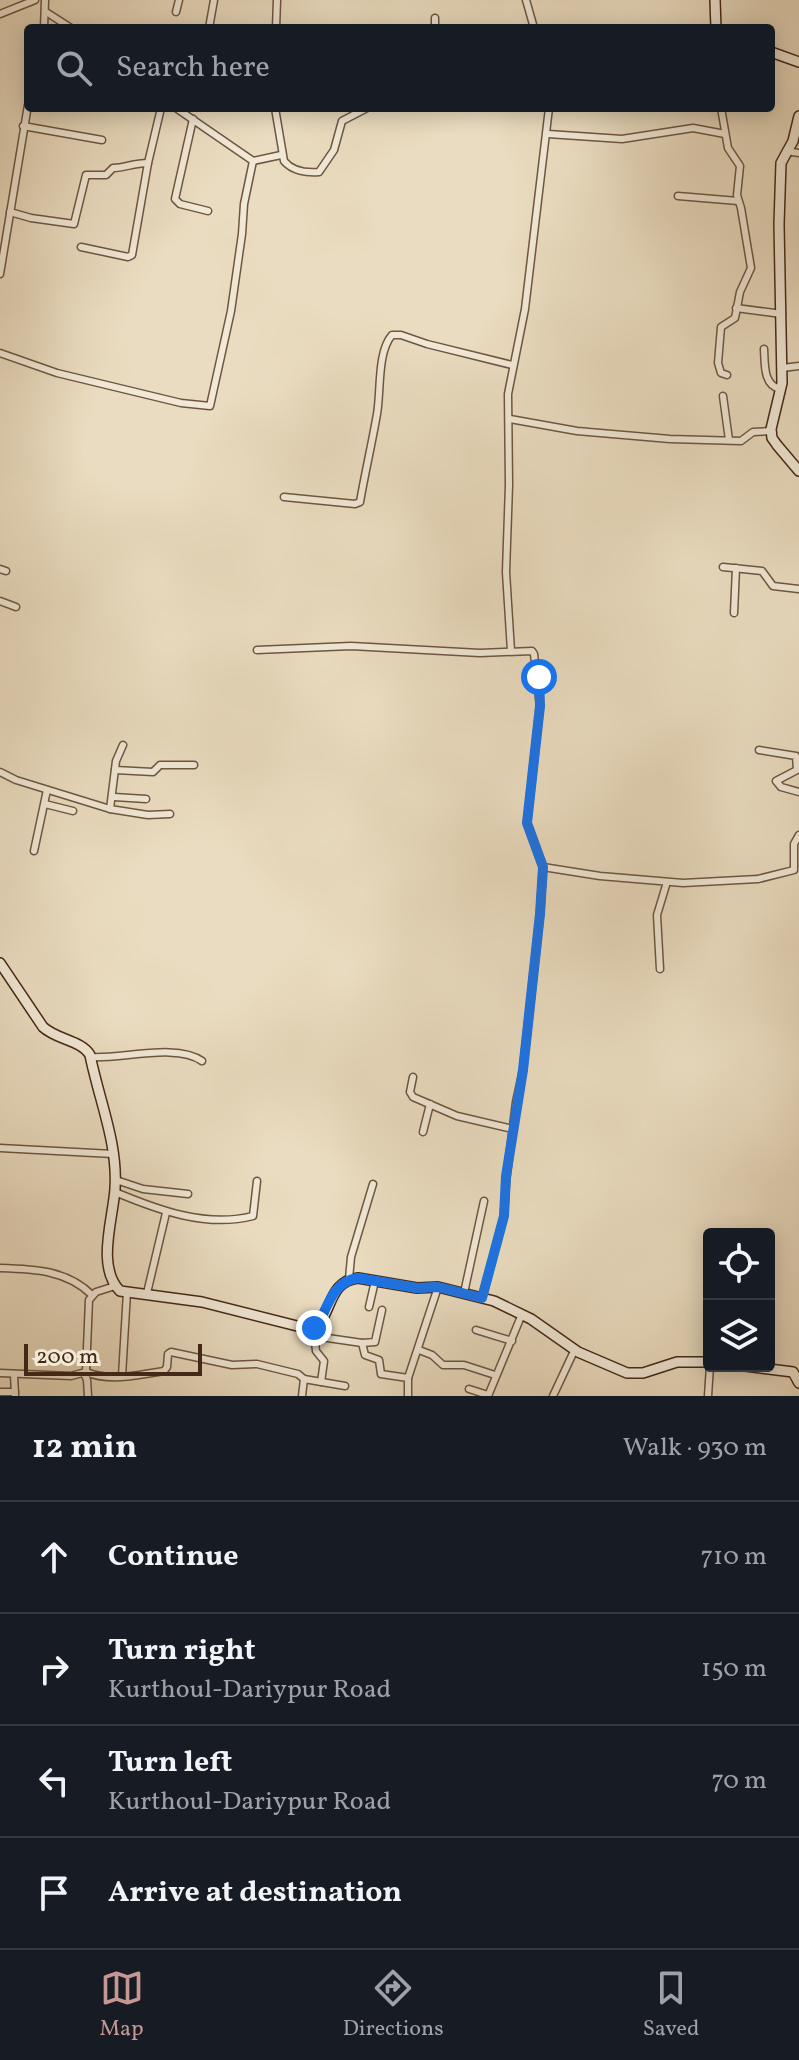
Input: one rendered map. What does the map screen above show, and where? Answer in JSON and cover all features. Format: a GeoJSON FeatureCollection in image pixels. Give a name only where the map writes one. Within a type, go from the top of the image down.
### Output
{"type":"FeatureCollection","features":[{"type":"Feature","properties":{"kind":"street"},"geometry":{"type":"LineString","coordinates":[[0,14],[35,0]]}},
{"type":"Feature","properties":{"kind":"street"},"geometry":{"type":"LineString","coordinates":[[44,24],[45,0]]}},
{"type":"Feature","properties":{"kind":"street"},"geometry":{"type":"LineString","coordinates":[[176,12],[179,0]]}},
{"type":"Feature","properties":{"kind":"street"},"geometry":{"type":"LineString","coordinates":[[210,24],[214,0]]}},
{"type":"Feature","properties":{"kind":"street"},"geometry":{"type":"LineString","coordinates":[[276,24],[277,0]]}},
{"type":"Feature","properties":{"kind":"street"},"geometry":{"type":"LineString","coordinates":[[526,0],[533,24]]}},
{"type":"Feature","properties":{"kind":"street"},"geometry":{"type":"LineString","coordinates":[[715,0],[716,24]]}},
{"type":"Feature","properties":{"kind":"street"},"geometry":{"type":"LineString","coordinates":[[46,12],[65,24]]}},
{"type":"Feature","properties":{"kind":"street"},"geometry":{"type":"LineString","coordinates":[[435,18],[435,24]]}},
{"type":"Feature","properties":{"kind":"street"},"geometry":{"type":"LineString","coordinates":[[775,53],[799,62]]}},
{"type":"Feature","properties":{"kind":"street"},"geometry":{"type":"LineString","coordinates":[[0,274],[26,112]]}},
{"type":"Feature","properties":{"kind":"street"},"geometry":{"type":"LineString","coordinates":[[81,247],[132,256],[160,112]]}},
{"type":"Feature","properties":{"kind":"street"},"geometry":{"type":"LineString","coordinates":[[182,112],[253,161],[281,155]]}},
{"type":"Feature","properties":{"kind":"street"},"geometry":{"type":"LineString","coordinates":[[276,112],[281,155],[290,167],[319,172],[334,150],[342,121],[359,112]]}},
{"type":"Feature","properties":{"kind":"street"},"geometry":{"type":"LineString","coordinates":[[511,651],[506,540],[508,394],[525,309],[549,112]]}},
{"type":"Feature","properties":{"kind":"street"},"geometry":{"type":"LineString","coordinates":[[722,112],[728,148],[740,166],[738,201],[751,268],[740,292],[735,318],[722,326],[719,337],[719,370],[727,375]]}},
{"type":"Feature","properties":{"kind":"street"},"geometry":{"type":"LineString","coordinates":[[799,116],[796,131],[781,163],[782,368],[771,431],[777,445],[799,471]]}},
{"type":"Feature","properties":{"kind":"street"},"geometry":{"type":"LineString","coordinates":[[193,119],[175,199],[180,204],[208,211]]}},
{"type":"Feature","properties":{"kind":"street"},"geometry":{"type":"LineString","coordinates":[[23,126],[102,140]]}},
{"type":"Feature","properties":{"kind":"street"},"geometry":{"type":"LineString","coordinates":[[548,134],[622,139],[693,128],[725,134]]}},
{"type":"Feature","properties":{"kind":"street"},"geometry":{"type":"LineString","coordinates":[[786,151],[799,153]]}},
{"type":"Feature","properties":{"kind":"street"},"geometry":{"type":"LineString","coordinates":[[0,353],[57,373],[209,407],[231,311],[244,204],[253,161]]}},
{"type":"Feature","properties":{"kind":"street"},"geometry":{"type":"LineString","coordinates":[[10,212],[74,224],[86,175],[106,175],[112,169],[130,163],[148,163]]}},
{"type":"Feature","properties":{"kind":"street"},"geometry":{"type":"LineString","coordinates":[[678,196],[738,201]]}},
{"type":"Feature","properties":{"kind":"street"},"geometry":{"type":"LineString","coordinates":[[0,199],[11,201]]}},
{"type":"Feature","properties":{"kind":"street"},"geometry":{"type":"LineString","coordinates":[[736,308],[782,314]]}},
{"type":"Feature","properties":{"kind":"street"},"geometry":{"type":"LineString","coordinates":[[284,497],[360,502],[386,342],[392,335],[512,365]]}},
{"type":"Feature","properties":{"kind":"street"},"geometry":{"type":"LineString","coordinates":[[764,349],[768,381],[780,389]]}},
{"type":"Feature","properties":{"kind":"street"},"geometry":{"type":"LineString","coordinates":[[782,368],[799,366]]}},
{"type":"Feature","properties":{"kind":"street"},"geometry":{"type":"LineString","coordinates":[[723,396],[729,440]]}},
{"type":"Feature","properties":{"kind":"street"},"geometry":{"type":"LineString","coordinates":[[510,419],[618,436],[741,441],[753,432],[771,431]]}},
{"type":"Feature","properties":{"kind":"street"},"geometry":{"type":"LineString","coordinates":[[723,567],[762,571],[773,586],[799,589]]}},
{"type":"Feature","properties":{"kind":"street"},"geometry":{"type":"LineString","coordinates":[[734,613],[736,568]]}},
{"type":"Feature","properties":{"kind":"street"},"geometry":{"type":"LineString","coordinates":[[0,601],[16,607]]}},
{"type":"Feature","properties":{"kind":"street"},"geometry":{"type":"LineString","coordinates":[[257,650],[351,646],[453,652],[532,651],[537,662],[540,706],[527,823],[543,867],[525,1051],[504,1216],[482,1298]]}},
{"type":"Feature","properties":{"kind":"street"},"geometry":{"type":"LineString","coordinates":[[110,809],[114,797],[116,759],[123,745]]}},
{"type":"Feature","properties":{"kind":"street"},"geometry":{"type":"LineString","coordinates":[[759,750],[796,756],[797,770],[776,781],[781,787],[799,792]]}},
{"type":"Feature","properties":{"kind":"street"},"geometry":{"type":"LineString","coordinates":[[115,770],[153,772],[160,765],[194,765]]}},
{"type":"Feature","properties":{"kind":"street"},"geometry":{"type":"LineString","coordinates":[[0,772],[16,780],[110,809],[170,814]]}},
{"type":"Feature","properties":{"kind":"street"},"geometry":{"type":"LineString","coordinates":[[34,851],[47,790]]}},
{"type":"Feature","properties":{"kind":"street"},"geometry":{"type":"LineString","coordinates":[[114,797],[146,799]]}},
{"type":"Feature","properties":{"kind":"street"},"geometry":{"type":"LineString","coordinates":[[45,804],[73,811]]}},
{"type":"Feature","properties":{"kind":"street"},"geometry":{"type":"LineString","coordinates":[[543,867],[667,882],[748,880],[789,872],[794,867],[794,844],[799,835]]}},
{"type":"Feature","properties":{"kind":"street"},"geometry":{"type":"LineString","coordinates":[[660,969],[657,915],[667,882]]}},
{"type":"Feature","properties":{"kind":"street"},"geometry":{"type":"LineString","coordinates":[[0,963],[43,1027],[52,1035],[83,1047],[91,1057],[113,1154],[116,1180],[108,1258],[115,1286],[120,1291],[202,1302],[362,1343],[375,1342],[382,1310]]}},
{"type":"Feature","properties":{"kind":"street"},"geometry":{"type":"LineString","coordinates":[[91,1057],[173,1053],[189,1054],[202,1061]]}},
{"type":"Feature","properties":{"kind":"street"},"geometry":{"type":"LineString","coordinates":[[413,1077],[411,1095],[457,1116],[513,1129]]}},
{"type":"Feature","properties":{"kind":"street"},"geometry":{"type":"LineString","coordinates":[[423,1132],[430,1104]]}},
{"type":"Feature","properties":{"kind":"street"},"geometry":{"type":"LineString","coordinates":[[0,1148],[113,1154]]}},
{"type":"Feature","properties":{"kind":"street"},"geometry":{"type":"LineString","coordinates":[[116,1180],[143,1189],[188,1194]]}},
{"type":"Feature","properties":{"kind":"street"},"geometry":{"type":"LineString","coordinates":[[115,1192],[166,1213],[224,1220],[251,1218],[257,1181]]}},
{"type":"Feature","properties":{"kind":"street"},"geometry":{"type":"LineString","coordinates":[[349,1279],[353,1250],[373,1184]]}},
{"type":"Feature","properties":{"kind":"street"},"geometry":{"type":"LineString","coordinates":[[464,1293],[484,1201]]}},
{"type":"Feature","properties":{"kind":"street"},"geometry":{"type":"LineString","coordinates":[[147,1293],[166,1213]]}},
{"type":"Feature","properties":{"kind":"street"},"geometry":{"type":"LineString","coordinates":[[0,1268],[59,1274],[78,1283],[92,1295]]}},
{"type":"Feature","properties":{"kind":"street"},"geometry":{"type":"LineString","coordinates":[[321,1382],[324,1361],[316,1351],[314,1332],[337,1287],[349,1279],[417,1288],[438,1287],[482,1298],[522,1314],[575,1349],[627,1373],[643,1373],[677,1362],[703,1364]]}},
{"type":"Feature","properties":{"kind":"street"},"geometry":{"type":"LineString","coordinates":[[369,1307],[375,1281]]}},
{"type":"Feature","properties":{"kind":"street"},"geometry":{"type":"LineString","coordinates":[[88,1396],[85,1372],[88,1305],[92,1295],[115,1286]]}},
{"type":"Feature","properties":{"kind":"street"},"geometry":{"type":"LineString","coordinates":[[408,1396],[408,1378],[438,1287]]}},
{"type":"Feature","properties":{"kind":"street"},"geometry":{"type":"LineString","coordinates":[[122,1376],[127,1292]]}},
{"type":"Feature","properties":{"kind":"street"},"geometry":{"type":"LineString","coordinates":[[469,1389],[488,1396],[522,1314]]}},
{"type":"Feature","properties":{"kind":"street"},"geometry":{"type":"LineString","coordinates":[[476,1330],[512,1341]]}},
{"type":"Feature","properties":{"kind":"street"},"geometry":{"type":"LineString","coordinates":[[362,1343],[365,1355],[379,1360],[381,1374],[408,1378]]}},
{"type":"Feature","properties":{"kind":"street"},"geometry":{"type":"LineString","coordinates":[[553,1396],[575,1349]]}},
{"type":"Feature","properties":{"kind":"street"},"geometry":{"type":"LineString","coordinates":[[419,1350],[432,1355],[443,1365],[464,1365],[495,1375]]}},
{"type":"Feature","properties":{"kind":"street"},"geometry":{"type":"LineString","coordinates":[[0,1373],[71,1376],[85,1372],[122,1376],[164,1371],[171,1352],[232,1365],[257,1364],[298,1374],[304,1379],[345,1386]]}},
{"type":"Feature","properties":{"kind":"street"},"geometry":{"type":"LineString","coordinates":[[775,1370],[793,1372],[799,1383]]}},
{"type":"Feature","properties":{"kind":"street"},"geometry":{"type":"LineString","coordinates":[[708,1396],[710,1372]]}},
{"type":"Feature","properties":{"kind":"street"},"geometry":{"type":"LineString","coordinates":[[0,1392],[15,1394],[14,1374]]}},
{"type":"Feature","properties":{"kind":"street"},"geometry":{"type":"LineString","coordinates":[[302,1396],[304,1379]]}},
{"type":"Feature","properties":{"kind":"route"},"geometry":{"type":"LineString","coordinates":[[314,1328],[337,1287],[349,1279],[417,1288],[438,1287],[482,1298],[504,1216],[506,1176],[523,1070],[540,914],[543,867],[527,823],[540,706],[539,677]]}}]}
